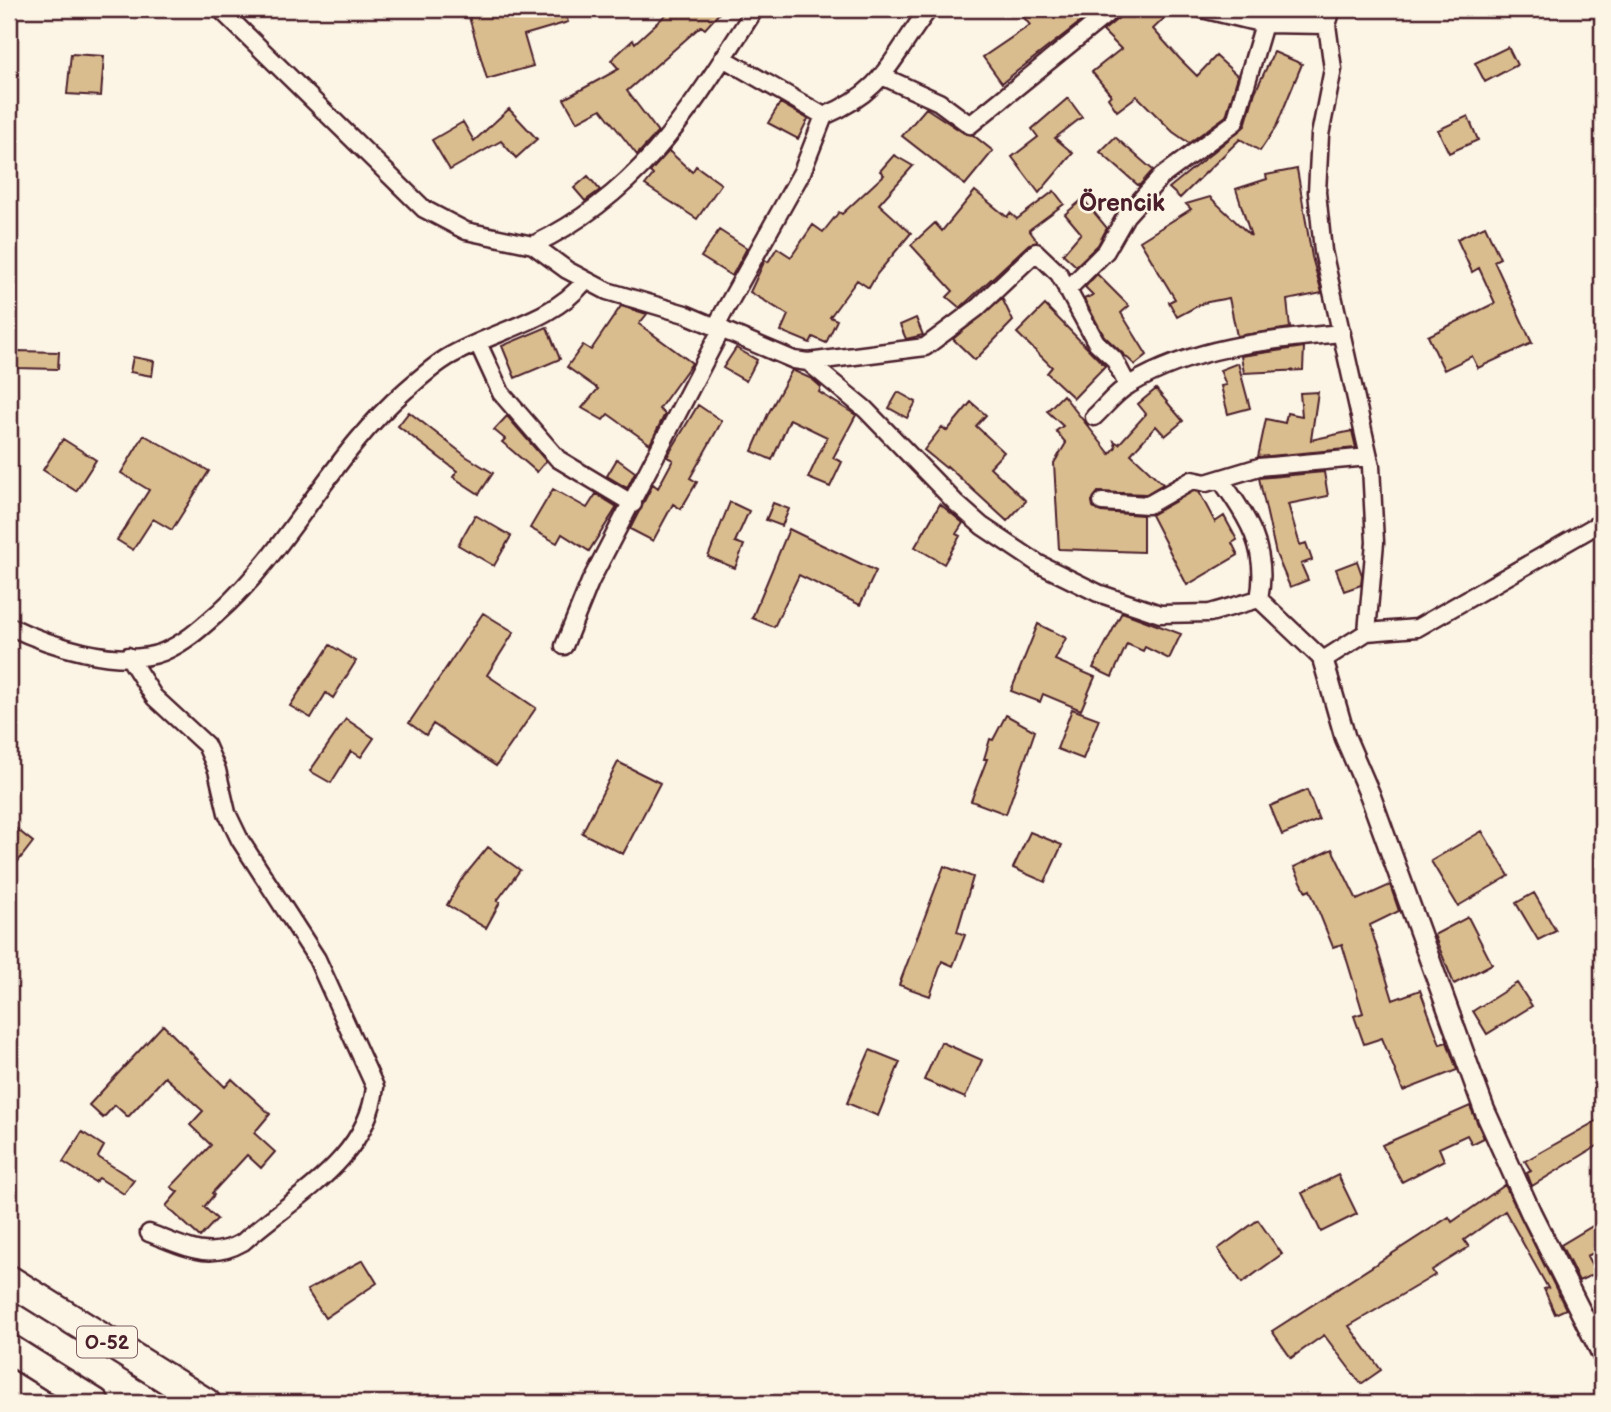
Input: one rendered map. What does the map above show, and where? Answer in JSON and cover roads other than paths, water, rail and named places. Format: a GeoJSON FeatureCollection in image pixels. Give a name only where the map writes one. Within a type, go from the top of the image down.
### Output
{"type":"FeatureCollection","features":[{"type":"Feature","properties":{"kind":"highway","name":"O-52"},"geometry":{"type":"LineString","coordinates":[[9,1280],[206,1403]]}},
{"type":"Feature","properties":{"kind":"highway","name":"O-52"},"geometry":{"type":"LineString","coordinates":[[9,1349],[95,1403]]}},
{"type":"Feature","properties":{"kind":"street"},"geometry":{"type":"LineString","coordinates":[[220,9],[424,209],[466,231],[533,246],[585,281],[719,327],[794,360],[808,362],[925,347],[977,308],[1036,253],[1059,274],[1096,342],[1114,359],[1128,386]]}},
{"type":"Feature","properties":{"kind":"street"},"geometry":{"type":"LineString","coordinates":[[533,246],[575,223],[629,182],[645,166],[755,9]]}},
{"type":"Feature","properties":{"kind":"street"},"geometry":{"type":"LineString","coordinates":[[564,646],[590,582],[633,504],[719,327],[802,172],[824,116],[860,98],[884,77],[929,9]]}},
{"type":"Feature","properties":{"kind":"street"},"geometry":{"type":"LineString","coordinates":[[884,77],[939,102],[970,125],[1112,9]]}},
{"type":"Feature","properties":{"kind":"street"},"geometry":{"type":"LineString","coordinates":[[1202,9],[1264,24],[1327,25]]}},
{"type":"Feature","properties":{"kind":"street"},"geometry":{"type":"LineString","coordinates":[[1332,9],[1327,25],[1333,69],[1320,135],[1317,192],[1323,251],[1369,457],[1375,541],[1367,632]]}},
{"type":"Feature","properties":{"kind":"street"},"geometry":{"type":"LineString","coordinates":[[1067,290],[1106,250],[1126,216],[1161,177],[1235,122],[1264,24]]}},
{"type":"Feature","properties":{"kind":"street"},"geometry":{"type":"LineString","coordinates":[[723,58],[824,116]]}},
{"type":"Feature","properties":{"kind":"street"},"geometry":{"type":"LineString","coordinates":[[9,626],[70,649],[128,656],[161,653],[200,629],[247,587],[306,513],[363,432],[405,391],[447,357],[570,300],[585,281]]}},
{"type":"Feature","properties":{"kind":"street"},"geometry":{"type":"LineString","coordinates":[[1094,417],[1128,386],[1206,351],[1260,341],[1342,333]]}},
{"type":"Feature","properties":{"kind":"street"},"geometry":{"type":"LineString","coordinates":[[478,343],[501,393],[558,459],[633,504]]}},
{"type":"Feature","properties":{"kind":"street"},"geometry":{"type":"LineString","coordinates":[[808,362],[864,410],[982,526],[1039,564],[1108,597],[1160,614],[1210,613],[1259,599]]}},
{"type":"Feature","properties":{"kind":"street"},"geometry":{"type":"LineString","coordinates":[[1102,502],[1148,505],[1192,480],[1206,483],[1259,467],[1369,457]]}},
{"type":"Feature","properties":{"kind":"street"},"geometry":{"type":"LineString","coordinates":[[1220,479],[1243,510],[1258,540],[1263,567],[1259,599]]}},
{"type":"Feature","properties":{"kind":"street"},"geometry":{"type":"LineString","coordinates":[[1322,660],[1367,632],[1417,628],[1602,522]]}},
{"type":"Feature","properties":{"kind":"street"},"geometry":{"type":"LineString","coordinates":[[1259,599],[1322,660],[1345,737],[1370,795],[1484,1109],[1531,1213],[1602,1354]]}},
{"type":"Feature","properties":{"kind":"street"},"geometry":{"type":"LineString","coordinates":[[128,656],[154,697],[206,745],[217,770],[227,813],[240,840],[317,959],[375,1087],[373,1106],[366,1126],[346,1155],[243,1242],[225,1252],[202,1252],[149,1233]]}},
{"type":"Feature","properties":{"kind":"district","name":"Örencik"},"geometry":{"type":"Point","coordinates":[1122,203]}}]}
